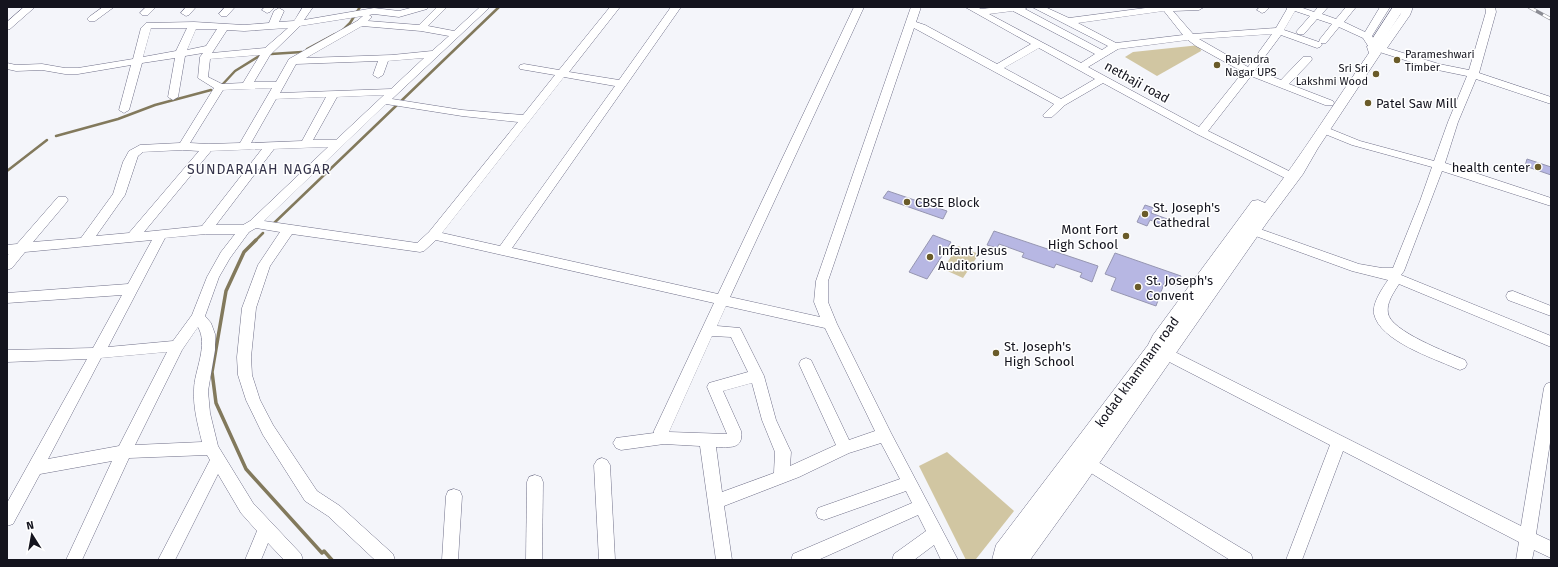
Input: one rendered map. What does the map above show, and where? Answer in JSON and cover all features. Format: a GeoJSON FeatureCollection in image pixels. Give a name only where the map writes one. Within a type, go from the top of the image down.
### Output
{"type":"FeatureCollection","features":[{"type":"Feature","properties":{"kind":"main road"},"geometry":{"type":"LineString","coordinates":[[1374,44],[1399,7]]}},
{"type":"Feature","properties":{"kind":"main road","name":"kodad khammam road"},"geometry":{"type":"LineString","coordinates":[[1288,176],[1329,103],[1374,44]]}},
{"type":"Feature","properties":{"kind":"main road","name":"kodad khammam road"},"geometry":{"type":"LineString","coordinates":[[1017,560],[1088,463],[1160,351],[1247,228],[1324,130],[1375,53],[1374,44]]}},
{"type":"Feature","properties":{"kind":"main road","name":"kodad khammam road"},"geometry":{"type":"LineString","coordinates":[[1003,560],[1004,552],[1061,477],[1118,396],[1160,351]]}},
{"type":"Feature","properties":{"kind":"street"},"geometry":{"type":"LineString","coordinates":[[7,27],[30,7]]}},
{"type":"Feature","properties":{"kind":"street"},"geometry":{"type":"LineString","coordinates":[[92,19],[109,7]]}},
{"type":"Feature","properties":{"kind":"street"},"geometry":{"type":"LineString","coordinates":[[247,85],[268,51],[296,24],[308,7]]}},
{"type":"Feature","properties":{"kind":"street"},"geometry":{"type":"LineString","coordinates":[[124,110],[138,62],[144,33],[148,26],[194,25],[244,28],[296,24],[373,10],[399,14],[424,7]]}},
{"type":"Feature","properties":{"kind":"street"},"geometry":{"type":"LineString","coordinates":[[421,28],[442,7]]}},
{"type":"Feature","properties":{"kind":"street"},"geometry":{"type":"LineString","coordinates":[[74,560],[143,411],[177,346],[198,317],[213,277],[225,255],[287,191],[485,7]]}},
{"type":"Feature","properties":{"kind":"street"},"geometry":{"type":"LineString","coordinates":[[7,250],[254,226],[282,228],[420,248],[433,235],[615,7]]}},
{"type":"Feature","properties":{"kind":"street"},"geometry":{"type":"LineString","coordinates":[[504,250],[676,7]]}},
{"type":"Feature","properties":{"kind":"street"},"geometry":{"type":"LineString","coordinates":[[664,438],[661,431],[859,7]]}},
{"type":"Feature","properties":{"kind":"street"},"geometry":{"type":"LineString","coordinates":[[916,7],[822,281],[821,302],[830,324],[886,438],[950,560]]}},
{"type":"Feature","properties":{"kind":"street","name":"nethaji road"},"geometry":{"type":"LineString","coordinates":[[970,7],[1201,132],[1288,176]]}},
{"type":"Feature","properties":{"kind":"street"},"geometry":{"type":"LineString","coordinates":[[980,12],[1027,7]]}},
{"type":"Feature","properties":{"kind":"street"},"geometry":{"type":"LineString","coordinates":[[1037,7],[1068,21],[1115,46]]}},
{"type":"Feature","properties":{"kind":"street"},"geometry":{"type":"LineString","coordinates":[[1092,7],[1100,17]]}},
{"type":"Feature","properties":{"kind":"street"},"geometry":{"type":"LineString","coordinates":[[1068,21],[1166,8],[1199,7]]}},
{"type":"Feature","properties":{"kind":"street"},"geometry":{"type":"LineString","coordinates":[[1201,132],[1271,44],[1292,7],[1338,23],[1374,44],[1437,67],[1473,74],[1551,101]]}},
{"type":"Feature","properties":{"kind":"street"},"geometry":{"type":"LineString","coordinates":[[1301,32],[1323,7]]}},
{"type":"Feature","properties":{"kind":"street"},"geometry":{"type":"LineString","coordinates":[[1081,67],[1115,46],[1190,37],[1278,31],[1320,43],[1351,7]]}},
{"type":"Feature","properties":{"kind":"street"},"geometry":{"type":"LineString","coordinates":[[1374,44],[1385,7]]}},
{"type":"Feature","properties":{"kind":"street"},"geometry":{"type":"LineString","coordinates":[[1374,44],[1405,15],[1408,7]]}},
{"type":"Feature","properties":{"kind":"street"},"geometry":{"type":"LineString","coordinates":[[1247,228],[1357,268],[1393,273],[1398,270],[1426,201],[1437,165],[1453,122],[1473,74],[1491,12],[1490,7]]}},
{"type":"Feature","properties":{"kind":"street"},"geometry":{"type":"LineString","coordinates":[[1014,8],[1102,54]]}},
{"type":"Feature","properties":{"kind":"street"},"geometry":{"type":"LineString","coordinates":[[1166,8],[1190,37],[1199,44],[1248,71],[1329,103]]}},
{"type":"Feature","properties":{"kind":"street"},"geometry":{"type":"LineString","coordinates":[[243,147],[293,61],[360,23],[373,10]]}},
{"type":"Feature","properties":{"kind":"street"},"geometry":{"type":"LineString","coordinates":[[273,26],[279,11]]}},
{"type":"Feature","properties":{"kind":"street"},"geometry":{"type":"LineString","coordinates":[[360,23],[421,28],[456,34]]}},
{"type":"Feature","properties":{"kind":"street"},"geometry":{"type":"LineString","coordinates":[[911,24],[922,27],[1061,103]]}},
{"type":"Feature","properties":{"kind":"street"},"geometry":{"type":"LineString","coordinates":[[173,97],[180,54],[186,36],[194,25]]}},
{"type":"Feature","properties":{"kind":"street"},"geometry":{"type":"LineString","coordinates":[[225,26],[207,53],[203,78],[220,87],[280,85]]}},
{"type":"Feature","properties":{"kind":"street"},"geometry":{"type":"LineString","coordinates":[[997,68],[1039,44]]}},
{"type":"Feature","properties":{"kind":"street"},"geometry":{"type":"LineString","coordinates":[[7,66],[16,68],[42,67],[65,72],[100,68],[180,54],[268,51]]}},
{"type":"Feature","properties":{"kind":"street"},"geometry":{"type":"LineString","coordinates":[[293,61],[384,58],[434,54]]}},
{"type":"Feature","properties":{"kind":"street"},"geometry":{"type":"LineString","coordinates":[[378,75],[384,58]]}},
{"type":"Feature","properties":{"kind":"street"},"geometry":{"type":"LineString","coordinates":[[1282,85],[1307,58]]}},
{"type":"Feature","properties":{"kind":"street"},"geometry":{"type":"LineString","coordinates":[[524,67],[622,84]]}},
{"type":"Feature","properties":{"kind":"street"},"geometry":{"type":"LineString","coordinates":[[1048,115],[1061,103],[1103,79]]}},
{"type":"Feature","properties":{"kind":"street"},"geometry":{"type":"LineString","coordinates":[[183,146],[220,87]]}},
{"type":"Feature","properties":{"kind":"street"},"geometry":{"type":"LineString","coordinates":[[273,96],[394,92]]}},
{"type":"Feature","properties":{"kind":"street"},"geometry":{"type":"LineString","coordinates":[[305,145],[333,94]]}},
{"type":"Feature","properties":{"kind":"street"},"geometry":{"type":"LineString","coordinates":[[385,101],[462,113],[526,119]]}},
{"type":"Feature","properties":{"kind":"street"},"geometry":{"type":"LineString","coordinates":[[1324,130],[1356,143],[1437,165],[1551,202]]}},
{"type":"Feature","properties":{"kind":"street"},"geometry":{"type":"LineString","coordinates":[[85,242],[119,196],[129,162],[133,154],[140,149],[183,146],[208,148],[270,147],[339,143]]}},
{"type":"Feature","properties":{"kind":"street"},"geometry":{"type":"LineString","coordinates":[[206,230],[270,147]]}},
{"type":"Feature","properties":{"kind":"street"},"geometry":{"type":"LineString","coordinates":[[132,238],[208,148]]}},
{"type":"Feature","properties":{"kind":"street"},"geometry":{"type":"LineString","coordinates":[[7,265],[62,200]]}},
{"type":"Feature","properties":{"kind":"street"},"geometry":{"type":"LineString","coordinates":[[282,228],[279,241],[264,265],[249,308],[244,357],[245,375],[254,400],[268,430],[312,496],[334,511],[387,560]]}},
{"type":"Feature","properties":{"kind":"street"},"geometry":{"type":"LineString","coordinates":[[7,519],[161,235]]}},
{"type":"Feature","properties":{"kind":"street"},"geometry":{"type":"LineString","coordinates":[[433,235],[830,324]]}},
{"type":"Feature","properties":{"kind":"street"},"geometry":{"type":"LineString","coordinates":[[1382,272],[1551,342]]}},
{"type":"Feature","properties":{"kind":"street"},"geometry":{"type":"LineString","coordinates":[[1396,278],[1382,303],[1381,313],[1383,320],[1396,333],[1460,364]]}},
{"type":"Feature","properties":{"kind":"street"},"geometry":{"type":"LineString","coordinates":[[7,298],[132,289]]}},
{"type":"Feature","properties":{"kind":"street"},"geometry":{"type":"LineString","coordinates":[[1513,296],[1551,311]]}},
{"type":"Feature","properties":{"kind":"street"},"geometry":{"type":"LineString","coordinates":[[198,317],[206,328],[208,336],[208,348],[200,389],[203,418],[215,454],[247,508],[295,560]]}},
{"type":"Feature","properties":{"kind":"street"},"geometry":{"type":"LineString","coordinates":[[708,331],[735,332],[757,376],[769,420],[782,452],[782,476]]}},
{"type":"Feature","properties":{"kind":"street"},"geometry":{"type":"LineString","coordinates":[[7,356],[97,354],[177,346]]}},
{"type":"Feature","properties":{"kind":"street"},"geometry":{"type":"LineString","coordinates":[[1160,351],[1551,550]]}},
{"type":"Feature","properties":{"kind":"street"},"geometry":{"type":"LineString","coordinates":[[806,364],[844,448]]}},
{"type":"Feature","properties":{"kind":"street"},"geometry":{"type":"LineString","coordinates":[[621,444],[664,438],[707,439],[726,442],[731,441],[735,438],[734,431],[714,388],[757,376]]}},
{"type":"Feature","properties":{"kind":"street"},"geometry":{"type":"LineString","coordinates":[[1524,560],[1526,537],[1548,426],[1551,388]]}},
{"type":"Feature","properties":{"kind":"street"},"geometry":{"type":"LineString","coordinates":[[716,502],[794,472],[844,448],[880,436],[886,438]]}},
{"type":"Feature","properties":{"kind":"street"},"geometry":{"type":"LineString","coordinates":[[707,439],[724,560]]}},
{"type":"Feature","properties":{"kind":"street"},"geometry":{"type":"LineString","coordinates":[[1294,560],[1339,442]]}},
{"type":"Feature","properties":{"kind":"street"},"geometry":{"type":"LineString","coordinates":[[35,468],[125,452],[215,454]]}},
{"type":"Feature","properties":{"kind":"street"},"geometry":{"type":"LineString","coordinates":[[166,560],[215,454]]}},
{"type":"Feature","properties":{"kind":"street"},"geometry":{"type":"LineString","coordinates":[[1088,463],[1245,560]]}},
{"type":"Feature","properties":{"kind":"street"},"geometry":{"type":"LineString","coordinates":[[602,465],[607,560]]}},
{"type":"Feature","properties":{"kind":"street"},"geometry":{"type":"LineString","coordinates":[[534,560],[535,482]]}},
{"type":"Feature","properties":{"kind":"street"},"geometry":{"type":"LineString","coordinates":[[824,513],[909,483]]}},
{"type":"Feature","properties":{"kind":"street"},"geometry":{"type":"LineString","coordinates":[[450,560],[454,496]]}},
{"type":"Feature","properties":{"kind":"street"},"geometry":{"type":"LineString","coordinates":[[810,558],[922,506]]}},
{"type":"Feature","properties":{"kind":"street"},"geometry":{"type":"LineString","coordinates":[[253,560],[266,529]]}},
{"type":"Feature","properties":{"kind":"street"},"geometry":{"type":"LineString","coordinates":[[900,560],[936,534]]}},
{"type":"Feature","properties":{"kind":"shaded area"},"geometry":{"type":"Polygon","coordinates":[[[1200,45],[1201,51],[1157,76],[1125,57],[1133,52],[1200,45]]]}},
{"type":"Feature","properties":{"kind":"shaded area"},"geometry":{"type":"Polygon","coordinates":[[[958,246],[979,254],[963,278],[943,269],[958,246]]]}},
{"type":"Feature","properties":{"kind":"shaded area"},"geometry":{"type":"Polygon","coordinates":[[[947,452],[1014,511],[976,559],[966,560],[919,466],[947,452]]]}},
{"type":"Feature","properties":{"kind":"building","name":"health center"},"geometry":{"type":"Polygon","coordinates":[[[1527,159],[1551,167],[1551,175],[1525,166],[1527,159]]]}},
{"type":"Feature","properties":{"kind":"building","name":"CBSE Block"},"geometry":{"type":"Polygon","coordinates":[[[888,191],[947,211],[943,219],[883,198],[888,191]]]}},
{"type":"Feature","properties":{"kind":"building","name":"St. Joseph's Cathedral"},"geometry":{"type":"Polygon","coordinates":[[[1145,205],[1154,208],[1151,213],[1170,220],[1168,227],[1150,220],[1147,226],[1137,222],[1145,205]]]}},
{"type":"Feature","properties":{"kind":"building"},"geometry":{"type":"Polygon","coordinates":[[[994,231],[1098,266],[1092,282],[1080,277],[1082,273],[1056,264],[1054,268],[1022,257],[1024,253],[999,244],[997,248],[987,245],[994,231]]]}},
{"type":"Feature","properties":{"kind":"building","name":"Infant Jesus Auditorium"},"geometry":{"type":"Polygon","coordinates":[[[933,235],[951,242],[927,279],[909,272],[933,235]]]}},
{"type":"Feature","properties":{"kind":"building"},"geometry":{"type":"Polygon","coordinates":[[[1115,253],[1181,276],[1178,286],[1165,281],[1156,306],[1111,290],[1116,278],[1105,274],[1115,253]]]}},
{"type":"Feature","properties":{"kind":"waterway"},"geometry":{"type":"LineString","coordinates":[[342,31],[350,23],[360,7]]}},
{"type":"Feature","properties":{"kind":"waterway"},"geometry":{"type":"LineString","coordinates":[[272,225],[499,7]]}},
{"type":"Feature","properties":{"kind":"waterway"},"geometry":{"type":"LineString","coordinates":[[307,49],[335,34]]}},
{"type":"Feature","properties":{"kind":"waterway"},"geometry":{"type":"LineString","coordinates":[[271,54],[302,52]]}},
{"type":"Feature","properties":{"kind":"waterway"},"geometry":{"type":"LineString","coordinates":[[222,85],[235,71],[261,55]]}},
{"type":"Feature","properties":{"kind":"waterway"},"geometry":{"type":"LineString","coordinates":[[56,136],[118,119],[155,105],[211,90]]}},
{"type":"Feature","properties":{"kind":"waterway"},"geometry":{"type":"LineString","coordinates":[[7,171],[47,140]]}},
{"type":"Feature","properties":{"kind":"waterway"},"geometry":{"type":"LineString","coordinates":[[263,233],[244,252],[226,291],[212,372],[216,403],[246,469],[322,553],[324,551],[332,560]]}},
{"type":"Feature","properties":{"kind":"railway"},"geometry":{"type":"LineString","coordinates":[[1529,7],[1551,19]]}},
{"type":"Feature","properties":{"kind":"place","name":"Parameshwari Timber"},"geometry":{"type":"Point","coordinates":[1397,60]}},
{"type":"Feature","properties":{"kind":"place","name":"Rajendra Nagar UPS"},"geometry":{"type":"Point","coordinates":[1217,65]}},
{"type":"Feature","properties":{"kind":"place","name":"Sri Sri Lakshmi Wood"},"geometry":{"type":"Point","coordinates":[1376,74]}},
{"type":"Feature","properties":{"kind":"place","name":"Patel Saw Mill"},"geometry":{"type":"Point","coordinates":[1368,103]}},
{"type":"Feature","properties":{"kind":"place","name":"health center"},"geometry":{"type":"Point","coordinates":[1538,167]}},
{"type":"Feature","properties":{"kind":"place","name":"CBSE Block"},"geometry":{"type":"Point","coordinates":[907,202]}},
{"type":"Feature","properties":{"kind":"place","name":"St. Joseph's Cathedral"},"geometry":{"type":"Point","coordinates":[1145,214]}},
{"type":"Feature","properties":{"kind":"place","name":"Mont Fort High School"},"geometry":{"type":"Point","coordinates":[1126,236]}},
{"type":"Feature","properties":{"kind":"place","name":"Infant Jesus Auditorium"},"geometry":{"type":"Point","coordinates":[930,257]}},
{"type":"Feature","properties":{"kind":"place","name":"St. Joseph's Convent"},"geometry":{"type":"Point","coordinates":[1138,287]}},
{"type":"Feature","properties":{"kind":"place","name":"St. Joseph's High School"},"geometry":{"type":"Point","coordinates":[996,353]}},
{"type":"Feature","properties":{"kind":"district","name":"SUNDARAIAH NAGAR"},"geometry":{"type":"Point","coordinates":[259,169]}}]}
